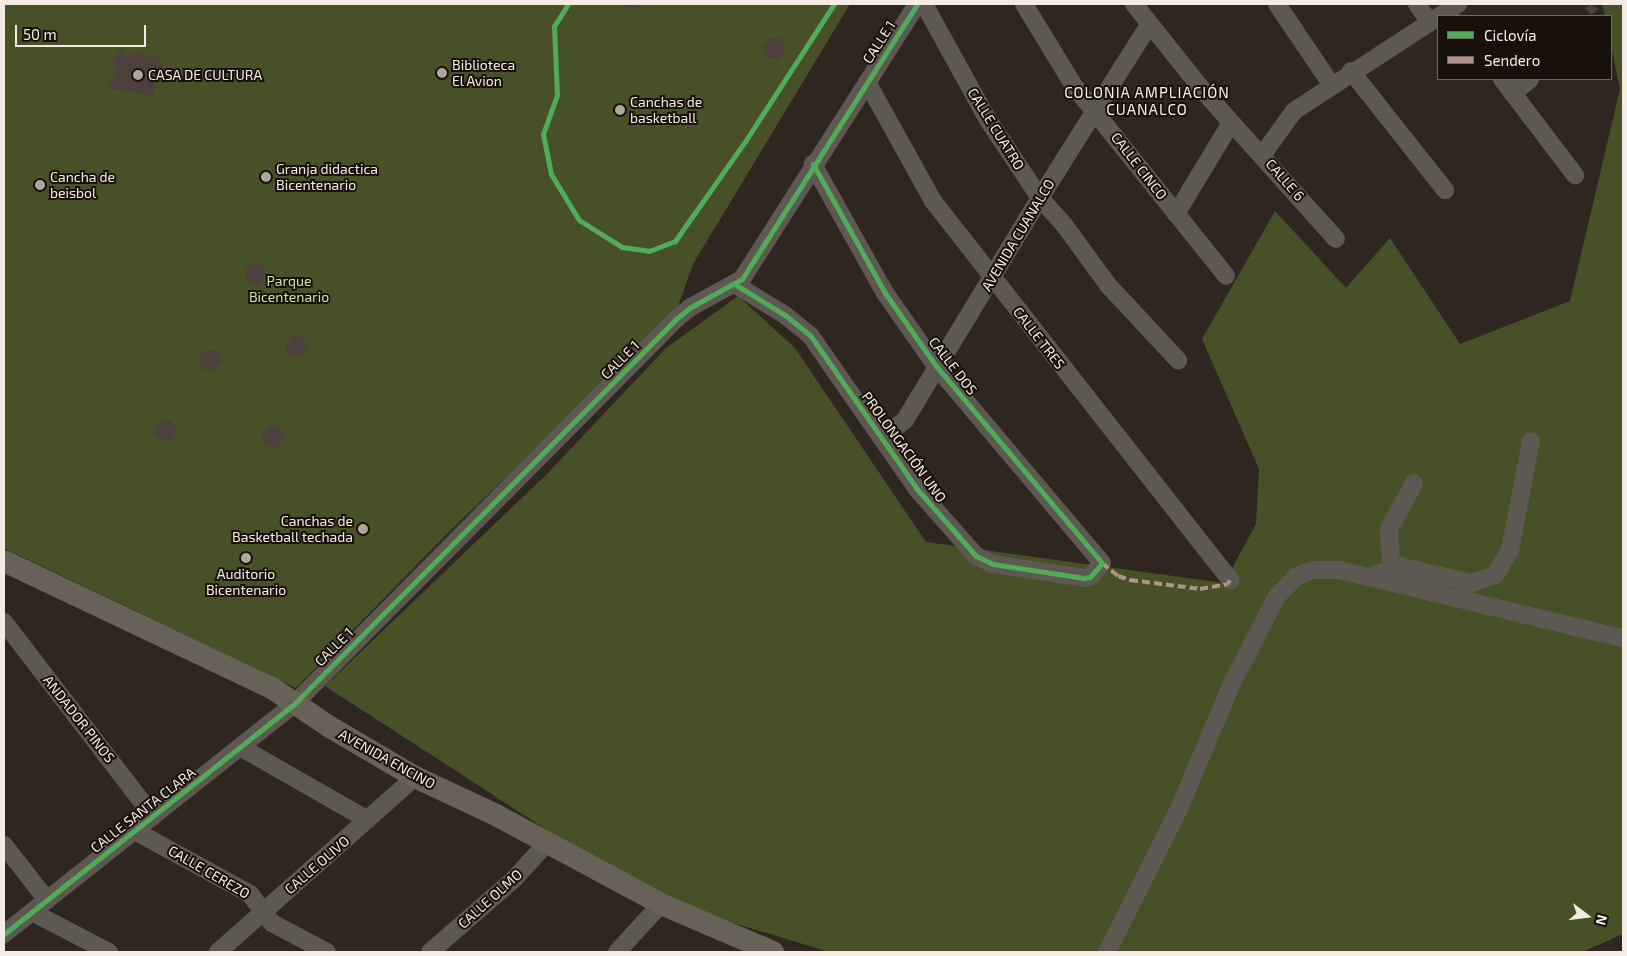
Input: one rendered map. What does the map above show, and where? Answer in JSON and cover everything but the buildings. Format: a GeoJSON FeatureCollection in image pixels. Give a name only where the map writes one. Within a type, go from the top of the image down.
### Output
{"type":"FeatureCollection","features":[{"type":"Feature","properties":{"kind":"main road","name":"AVENIDA ENCINO"},"geometry":{"type":"LineString","coordinates":[[4,561],[272,688],[330,727],[415,777],[547,843],[661,904],[773,952]]}},
{"type":"Feature","properties":{"kind":"street","name":"CALLE 1"},"geometry":{"type":"LineString","coordinates":[[295,703],[676,319],[691,307],[736,285],[748,272],[813,164],[917,4]]}},
{"type":"Feature","properties":{"kind":"street","name":"CALLE CUATRO"},"geometry":{"type":"LineString","coordinates":[[924,4],[988,120],[1040,198],[1065,226],[1108,285],[1178,360]]}},
{"type":"Feature","properties":{"kind":"street","name":"CALLE CINCO"},"geometry":{"type":"LineString","coordinates":[[1024,4],[1074,86],[1226,276]]}},
{"type":"Feature","properties":{"kind":"street","name":"CALLE 6"},"geometry":{"type":"LineString","coordinates":[[1134,4],[1149,25],[1231,123],[1263,154],[1336,239]]}},
{"type":"Feature","properties":{"kind":"street"},"geometry":{"type":"LineString","coordinates":[[1277,4],[1331,84]]}},
{"type":"Feature","properties":{"kind":"street"},"geometry":{"type":"LineString","coordinates":[[1417,4],[1429,21]]}},
{"type":"Feature","properties":{"kind":"street"},"geometry":{"type":"LineString","coordinates":[[1263,154],[1294,111],[1331,84],[1437,17]]}},
{"type":"Feature","properties":{"kind":"street","name":"AVENIDA CUANALCO"},"geometry":{"type":"LineString","coordinates":[[882,438],[905,420],[936,366],[992,280],[1040,198],[1149,25]]}},
{"type":"Feature","properties":{"kind":"street"},"geometry":{"type":"LineString","coordinates":[[1351,71],[1445,190]]}},
{"type":"Feature","properties":{"kind":"street"},"geometry":{"type":"LineString","coordinates":[[1503,80],[1576,175]]}},
{"type":"Feature","properties":{"kind":"street"},"geometry":{"type":"LineString","coordinates":[[1513,93],[1529,80]]}},
{"type":"Feature","properties":{"kind":"street","name":"CALLE TRES"},"geometry":{"type":"LineString","coordinates":[[867,82],[933,201],[992,280],[1230,580]]}},
{"type":"Feature","properties":{"kind":"street"},"geometry":{"type":"LineString","coordinates":[[1176,214],[1231,123]]}},
{"type":"Feature","properties":{"kind":"street","name":"CALLE DOS"},"geometry":{"type":"LineString","coordinates":[[813,164],[885,293],[936,366],[1102,564]]}},
{"type":"Feature","properties":{"kind":"street","name":"PROLONGACIÓN UNO"},"geometry":{"type":"LineString","coordinates":[[736,285],[785,315],[810,335],[923,496],[963,544],[984,561],[1084,578],[1090,577],[1102,564]]}},
{"type":"Feature","properties":{"kind":"street"},"geometry":{"type":"LineString","coordinates":[[1371,576],[1391,566],[1472,583],[1495,575],[1510,550],[1531,441]]}},
{"type":"Feature","properties":{"kind":"street"},"geometry":{"type":"LineString","coordinates":[[1391,566],[1389,529],[1414,483]]}},
{"type":"Feature","properties":{"kind":"street"},"geometry":{"type":"LineString","coordinates":[[1107,952],[1178,811],[1232,683],[1277,596],[1287,582],[1313,570],[1339,570],[1371,576],[1623,638]]}},
{"type":"Feature","properties":{"kind":"street","name":"ANDADOR PINOS"},"geometry":{"type":"LineString","coordinates":[[4,622],[153,816]]}},
{"type":"Feature","properties":{"kind":"street","name":"CALLE SANTA CLARA"},"geometry":{"type":"LineString","coordinates":[[4,934],[295,703]]}},
{"type":"Feature","properties":{"kind":"street"},"geometry":{"type":"LineString","coordinates":[[240,747],[368,820]]}},
{"type":"Feature","properties":{"kind":"street","name":"CALLE OLIVO"},"geometry":{"type":"LineString","coordinates":[[218,952],[415,777]]}},
{"type":"Feature","properties":{"kind":"street","name":"CALLE CEREZO"},"geometry":{"type":"LineString","coordinates":[[135,831],[250,894],[272,923],[327,952]]}},
{"type":"Feature","properties":{"kind":"street","name":"CALLE OLMO"},"geometry":{"type":"LineString","coordinates":[[430,952],[514,879],[547,843]]}},
{"type":"Feature","properties":{"kind":"street"},"geometry":{"type":"LineString","coordinates":[[4,845],[47,900]]}},
{"type":"Feature","properties":{"kind":"street"},"geometry":{"type":"LineString","coordinates":[[617,952],[661,904]]}},
{"type":"Feature","properties":{"kind":"street"},"geometry":{"type":"LineString","coordinates":[[32,912],[109,952]]}},
{"type":"Feature","properties":{"kind":"green space","name":"Parque Bicentenario"},"geometry":{"type":"Polygon","coordinates":[[[4,4],[850,4],[693,264],[675,315],[449,532],[296,688],[4,548],[4,4]]]}},
{"type":"Feature","properties":{"kind":"green space"},"geometry":{"type":"Polygon","coordinates":[[[1602,4],[1623,4],[1623,934],[1582,952],[829,952],[652,898],[325,686],[546,475],[666,348],[738,296],[795,348],[926,542],[1224,583],[1256,524],[1259,469],[1202,339],[1275,211],[1346,288],[1390,238],[1460,344],[1570,301],[1620,89],[1612,50],[1612,15],[1605,15],[1602,4]]]}},
{"type":"Feature","properties":{"kind":"marked path"},"geometry":{"type":"LineString","coordinates":[[1102,563],[1118,576],[1130,580],[1200,589],[1228,584],[1230,580]]}},
{"type":"Feature","properties":{"kind":"cycle path"},"geometry":{"type":"LineString","coordinates":[[568,4],[554,26],[557,95],[543,134],[551,174],[579,220],[622,247],[649,251],[675,241],[746,140],[834,4]]}},
{"type":"Feature","properties":{"kind":"cycle path"},"geometry":{"type":"LineString","coordinates":[[4,934],[295,703],[676,319],[691,307],[742,279],[917,4]]}},
{"type":"Feature","properties":{"kind":"cycle path"},"geometry":{"type":"LineString","coordinates":[[736,285],[785,315],[810,335],[917,489],[976,556],[993,564],[1084,578],[1090,577],[1102,563],[936,366],[885,293],[813,164]]}},
{"type":"Feature","properties":{"kind":"place","name":"Biblioteca El Avion"},"geometry":{"type":"Point","coordinates":[442,73]}},
{"type":"Feature","properties":{"kind":"place","name":"CASA DE CULTURA"},"geometry":{"type":"Point","coordinates":[138,75]}},
{"type":"Feature","properties":{"kind":"place","name":"Canchas de basketball"},"geometry":{"type":"Point","coordinates":[620,110]}},
{"type":"Feature","properties":{"kind":"place","name":"Granja didactica Bicentenario"},"geometry":{"type":"Point","coordinates":[266,177]}},
{"type":"Feature","properties":{"kind":"place","name":"Cancha de beisbol"},"geometry":{"type":"Point","coordinates":[40,185]}},
{"type":"Feature","properties":{"kind":"place","name":"Canchas de Basketball techada"},"geometry":{"type":"Point","coordinates":[363,529]}},
{"type":"Feature","properties":{"kind":"place","name":"Auditorio Bicentenario"},"geometry":{"type":"Point","coordinates":[246,558]}},
{"type":"Feature","properties":{"kind":"district","name":"COLONIA AMPLIACIÓN CUANALCO"},"geometry":{"type":"Point","coordinates":[1147,100]}}]}
